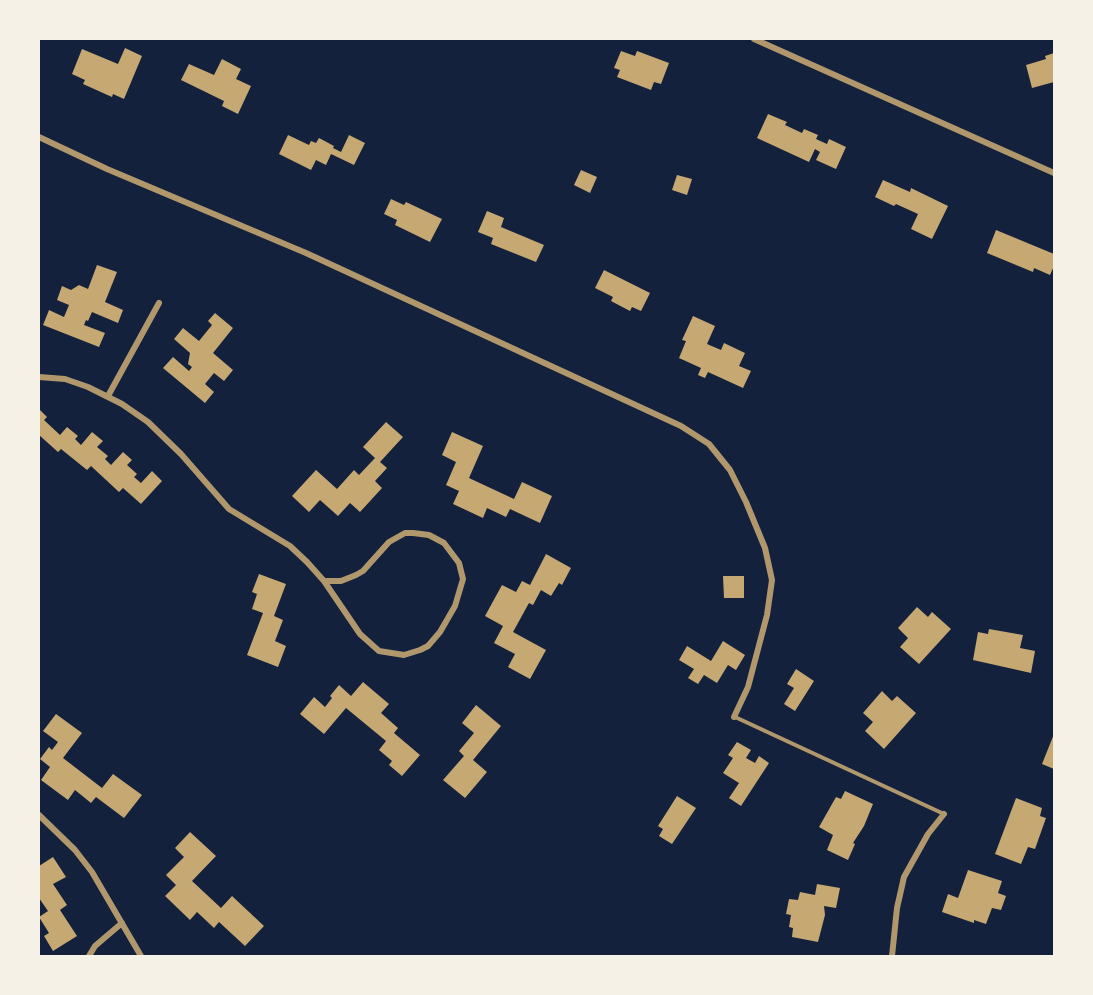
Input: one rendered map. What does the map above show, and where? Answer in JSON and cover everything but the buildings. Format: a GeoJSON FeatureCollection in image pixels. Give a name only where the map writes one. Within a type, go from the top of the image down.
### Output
{"type":"FeatureCollection","features":[{"type":"Feature","properties":{"kind":"street"},"geometry":{"type":"LineString","coordinates":[[754,39],[1054,173]]}},
{"type":"Feature","properties":{"kind":"street"},"geometry":{"type":"LineString","coordinates":[[39,137],[107,169],[306,253],[681,426],[709,444],[730,470],[746,502],[765,548],[772,580],[767,615],[748,687],[734,717]]}},
{"type":"Feature","properties":{"kind":"street"},"geometry":{"type":"LineString","coordinates":[[108,396],[159,303]]}},
{"type":"Feature","properties":{"kind":"street"},"geometry":{"type":"LineString","coordinates":[[39,377],[65,379],[108,396],[159,432],[192,465],[229,509],[290,546],[307,562],[324,581],[360,634],[372,647],[386,653],[404,655],[428,646],[440,632],[459,597],[463,579],[459,563],[444,543],[429,535],[412,532],[389,542],[363,571],[356,575],[340,581],[324,581]]}},
{"type":"Feature","properties":{"kind":"street"},"geometry":{"type":"LineString","coordinates":[[892,956],[897,908],[904,877],[927,834],[944,814]]}},
{"type":"Feature","properties":{"kind":"street"},"geometry":{"type":"LineString","coordinates":[[39,815],[84,861],[141,956]]}},
{"type":"Feature","properties":{"kind":"street"},"geometry":{"type":"LineString","coordinates":[[89,956],[95,946],[122,923]]}},
{"type":"Feature","properties":{"kind":"lane"},"geometry":{"type":"LineString","coordinates":[[734,717],[944,814]]}}]}
